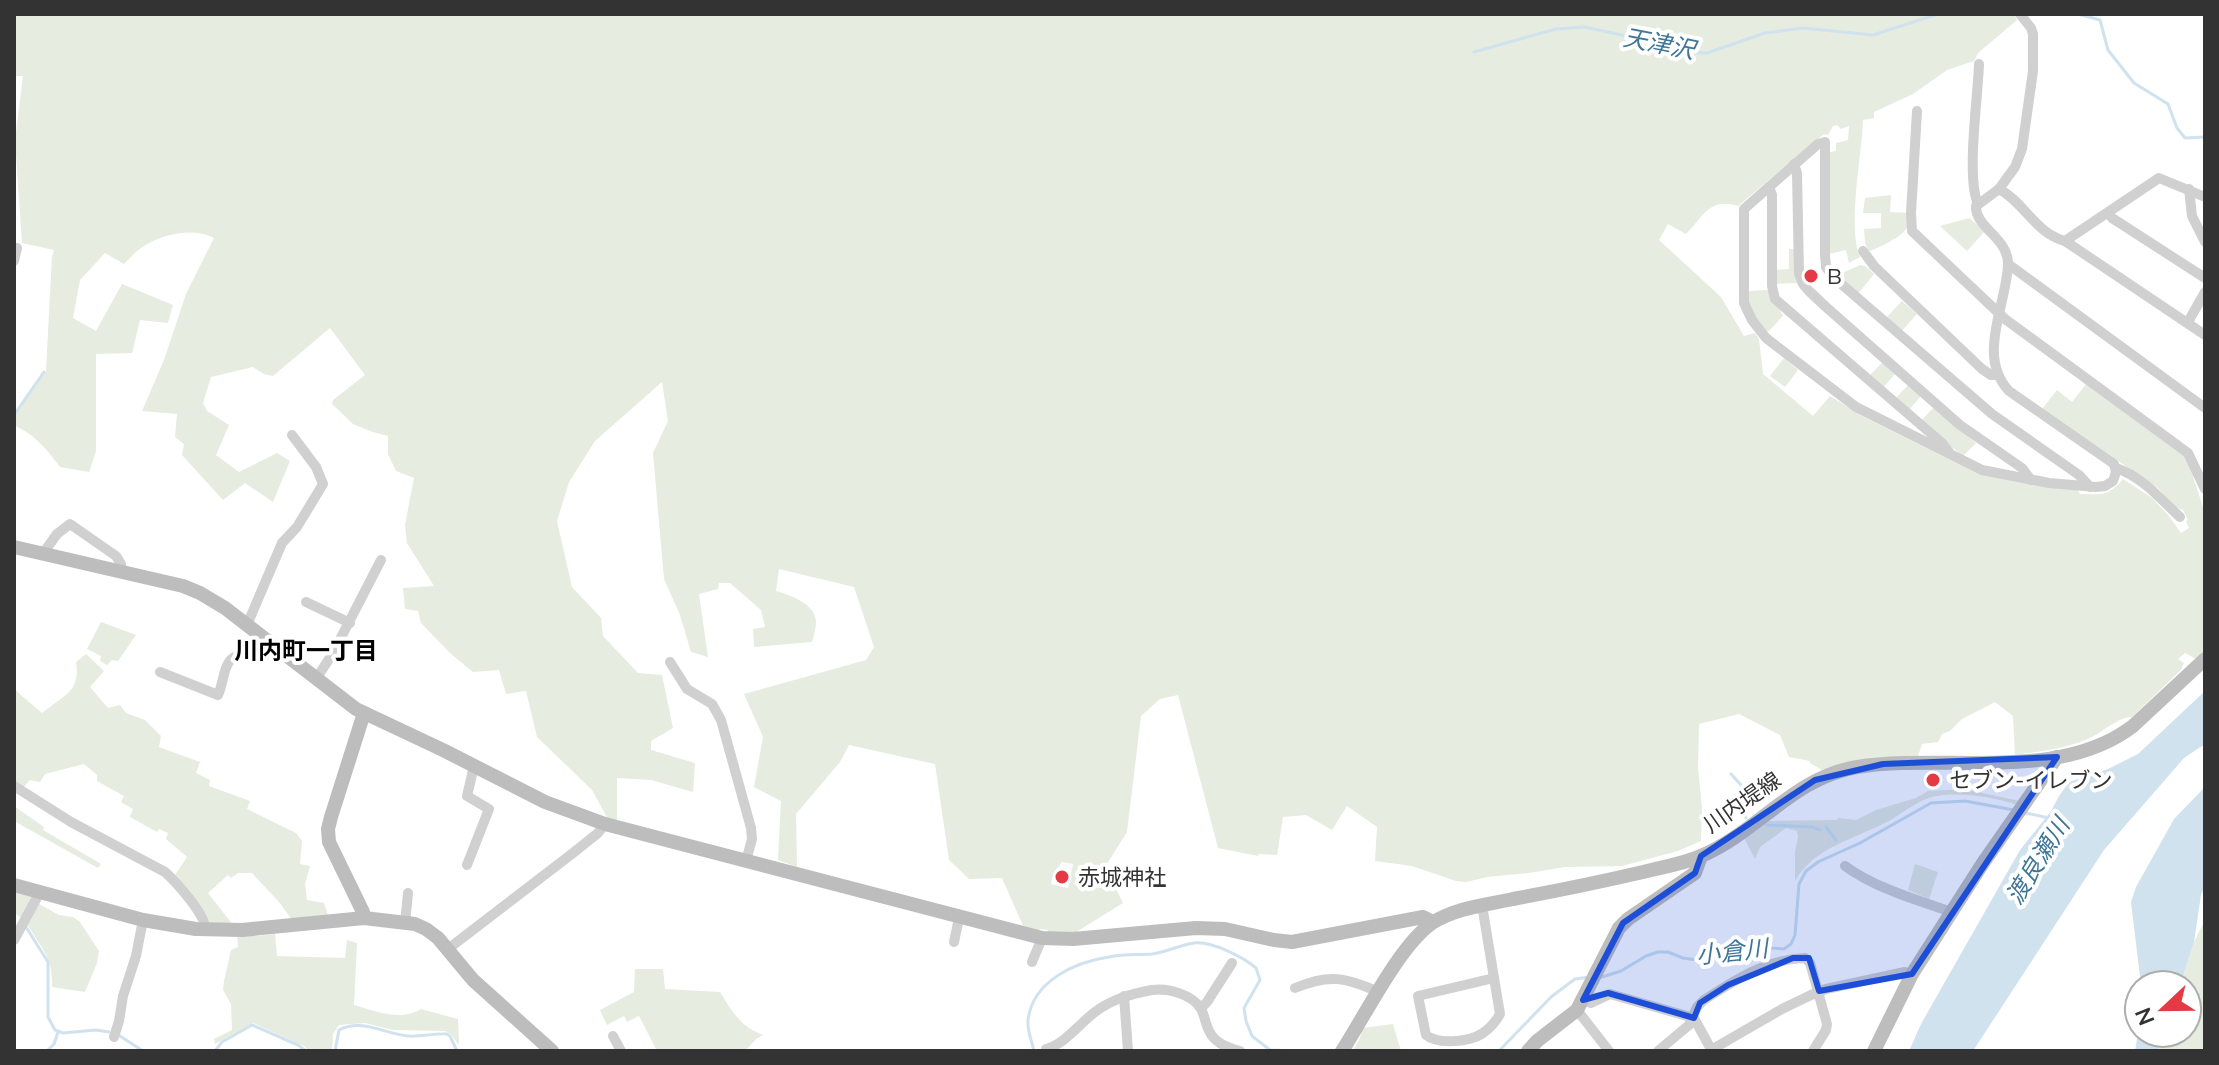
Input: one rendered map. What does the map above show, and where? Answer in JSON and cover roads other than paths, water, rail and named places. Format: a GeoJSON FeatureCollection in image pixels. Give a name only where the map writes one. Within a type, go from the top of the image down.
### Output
{"type":"FeatureCollection","features":[{"type":"Feature","properties":{"kind":"street"},"geometry":{"type":"LineString","coordinates":[[2020,14],[2033,34],[2033,71],[2022,149],[2015,167],[1999,189],[1978,204],[1975,211],[1978,219],[2000,242],[2008,264],[1994,349],[1997,375],[2009,391],[2116,468],[2159,494],[2180,517]]}},
{"type":"Feature","properties":{"kind":"street"},"geometry":{"type":"LineString","coordinates":[[1978,204],[1974,192],[1974,161],[1979,64]]}},
{"type":"Feature","properties":{"kind":"street"},"geometry":{"type":"LineString","coordinates":[[1917,111],[1912,231],[1999,313],[2188,453],[2205,489]]}},
{"type":"Feature","properties":{"kind":"street"},"geometry":{"type":"LineString","coordinates":[[2090,487],[2079,475],[1992,414],[1832,276],[1826,267],[1825,255],[1826,143],[1818,144],[1744,209],[1744,303],[1757,328],[1856,407],[1982,470],[2031,480],[2090,487],[2100,487],[2109,484],[2116,475],[2116,468]]}},
{"type":"Feature","properties":{"kind":"street"},"geometry":{"type":"LineString","coordinates":[[1794,164],[1797,173],[1799,274],[1803,284],[1960,425],[2022,468],[2031,480]]}},
{"type":"Feature","properties":{"kind":"street"},"geometry":{"type":"LineString","coordinates":[[2065,241],[2159,178],[2205,197]]}},
{"type":"Feature","properties":{"kind":"street"},"geometry":{"type":"LineString","coordinates":[[1769,187],[1772,195],[1772,292],[1775,299],[1942,443],[1953,457]]}},
{"type":"Feature","properties":{"kind":"street"},"geometry":{"type":"LineString","coordinates":[[1999,189],[2008,194],[2037,225],[2205,335]]}},
{"type":"Feature","properties":{"kind":"street"},"geometry":{"type":"LineString","coordinates":[[2189,189],[2192,216],[2205,242]]}},
{"type":"Feature","properties":{"kind":"street"},"geometry":{"type":"LineString","coordinates":[[2108,213],[2205,278]]}},
{"type":"Feature","properties":{"kind":"street"},"geometry":{"type":"LineString","coordinates":[[14,248],[17,248],[14,261]]}},
{"type":"Feature","properties":{"kind":"street"},"geometry":{"type":"LineString","coordinates":[[1863,251],[1874,266],[1982,369],[1997,375]]}},
{"type":"Feature","properties":{"kind":"street"},"geometry":{"type":"LineString","coordinates":[[2008,264],[2205,408]]}},
{"type":"Feature","properties":{"kind":"street"},"geometry":{"type":"LineString","coordinates":[[2188,322],[2205,292]]}},
{"type":"Feature","properties":{"kind":"street"},"geometry":{"type":"LineString","coordinates":[[247,625],[282,543],[297,527],[323,484],[316,467],[292,435]]}},
{"type":"Feature","properties":{"kind":"street"},"geometry":{"type":"LineString","coordinates":[[42,555],[57,534],[70,524],[116,556],[121,572]]}},
{"type":"Feature","properties":{"kind":"street"},"geometry":{"type":"LineString","coordinates":[[14,547],[192,589],[225,608],[364,713],[556,807],[605,824],[959,918],[1042,938],[1073,939],[1196,928],[1225,929],[1292,942],[1423,917],[1433,922]]}},
{"type":"Feature","properties":{"kind":"street"},"geometry":{"type":"LineString","coordinates":[[316,679],[350,623],[381,560]]}},
{"type":"Feature","properties":{"kind":"street"},"geometry":{"type":"LineString","coordinates":[[306,602],[350,623]]}},
{"type":"Feature","properties":{"kind":"street"},"geometry":{"type":"LineString","coordinates":[[160,672],[218,695],[231,660],[245,653],[267,655],[279,650]]}},
{"type":"Feature","properties":{"kind":"street","name":"川内堤線"},"geometry":{"type":"LineString","coordinates":[[1342,1050],[1412,942],[1433,922],[1482,905],[1603,882],[1701,856],[1729,841],[1802,787],[1844,770],[1904,762],[1983,763],[2057,757],[2096,748],[2120,736],[2205,659]]}},
{"type":"Feature","properties":{"kind":"street"},"geometry":{"type":"LineString","coordinates":[[670,662],[687,689],[712,704],[721,720],[751,828],[752,839],[746,861]]}},
{"type":"Feature","properties":{"kind":"street"},"geometry":{"type":"LineString","coordinates":[[364,713],[328,833],[331,847],[364,918]]}},
{"type":"Feature","properties":{"kind":"street"},"geometry":{"type":"LineString","coordinates":[[1874,1051],[1912,974],[2018,811],[2057,757]]}},
{"type":"Feature","properties":{"kind":"street"},"geometry":{"type":"LineString","coordinates":[[467,865],[489,809],[467,796],[474,766]]}},
{"type":"Feature","properties":{"kind":"street"},"geometry":{"type":"LineString","coordinates":[[14,786],[71,822],[165,872],[203,918],[206,930]]}},
{"type":"Feature","properties":{"kind":"street"},"geometry":{"type":"LineString","coordinates":[[448,949],[573,853],[605,824]]}},
{"type":"Feature","properties":{"kind":"street"},"geometry":{"type":"LineString","coordinates":[[1528,1051],[1580,1005],[1619,928],[1695,873],[1701,856]]}},
{"type":"Feature","properties":{"kind":"street"},"geometry":{"type":"LineString","coordinates":[[1845,866],[1891,891],[1951,912]]}},
{"type":"Feature","properties":{"kind":"street"},"geometry":{"type":"LineString","coordinates":[[14,885],[143,920],[206,930],[242,930],[364,918],[426,929],[448,949],[473,980],[552,1051]]}},
{"type":"Feature","properties":{"kind":"street"},"geometry":{"type":"LineString","coordinates":[[19,931],[40,892]]}},
{"type":"Feature","properties":{"kind":"street"},"geometry":{"type":"LineString","coordinates":[[405,923],[408,893]]}},
{"type":"Feature","properties":{"kind":"street"},"geometry":{"type":"LineString","coordinates":[[1482,905],[1500,1014],[1498,1019],[1481,1034],[1445,1043],[1426,1035],[1418,996],[1494,978]]}},
{"type":"Feature","properties":{"kind":"street"},"geometry":{"type":"LineString","coordinates":[[954,942],[959,918]]}},
{"type":"Feature","properties":{"kind":"street"},"geometry":{"type":"LineString","coordinates":[[114,1037],[143,920]]}},
{"type":"Feature","properties":{"kind":"street"},"geometry":{"type":"LineString","coordinates":[[1032,962],[1042,938]]}},
{"type":"Feature","properties":{"kind":"street"},"geometry":{"type":"LineString","coordinates":[[1658,1051],[1689,1025],[1700,1003],[1728,985],[1760,967],[1805,958],[1810,963],[1819,991],[1827,1027],[1813,1051]]}},
{"type":"Feature","properties":{"kind":"street"},"geometry":{"type":"LineString","coordinates":[[1201,1008],[1232,963]]}},
{"type":"Feature","properties":{"kind":"street"},"geometry":{"type":"LineString","coordinates":[[1580,1005],[1610,994],[1694,1018],[1712,1050],[1819,991],[1905,972],[1912,974]]}},
{"type":"Feature","properties":{"kind":"street"},"geometry":{"type":"LineString","coordinates":[[1295,988],[1327,978],[1354,982],[1379,992]]}},
{"type":"Feature","properties":{"kind":"street"},"geometry":{"type":"LineString","coordinates":[[1046,1049],[1055,1046],[1102,1007],[1124,996],[1169,989],[1201,1008],[1208,1030],[1221,1045],[1240,1051]]}},
{"type":"Feature","properties":{"kind":"street"},"geometry":{"type":"LineString","coordinates":[[1124,996],[1128,1051]]}},
{"type":"Feature","properties":{"kind":"street"},"geometry":{"type":"LineString","coordinates":[[1580,1005],[1609,1051]]}},
{"type":"Feature","properties":{"kind":"street"},"geometry":{"type":"LineString","coordinates":[[613,1036],[621,1051]]}},
{"type":"Feature","properties":{"kind":"water","name":"渡良瀬川"},"geometry":{"type":"Polygon","coordinates":[[[2205,691],[2205,744],[2184,758],[2104,850],[1973,1051],[1909,1051],[1921,1024],[2020,850],[2069,782],[2108,769],[2138,754],[2205,691]]]}},
{"type":"Feature","properties":{"kind":"water"},"geometry":{"type":"Polygon","coordinates":[[[2205,787],[2205,886],[2194,942],[2185,969],[2139,969],[2131,902],[2136,887],[2174,819],[2205,787]]]}},
{"type":"Feature","properties":{"kind":"water"},"geometry":{"type":"Polygon","coordinates":[[[2135,1049],[2159,1049],[2158,1051],[2135,1049]]]}},
{"type":"Feature","properties":{"kind":"waterway","name":"天津沢"},"geometry":{"type":"LineString","coordinates":[[1474,52],[1556,29],[1585,27],[1626,36],[1669,51],[1707,53],[1765,33],[1803,28],[1873,35],[1938,14]]}},
{"type":"Feature","properties":{"kind":"waterway","name":"天津沢"},"geometry":{"type":"LineString","coordinates":[[2078,14],[2100,20],[2108,50],[2134,83],[2168,104],[2177,128],[2185,138],[2205,137]]}},
{"type":"Feature","properties":{"kind":"waterway"},"geometry":{"type":"LineString","coordinates":[[14,415],[44,372]]}},
{"type":"Feature","properties":{"kind":"waterway"},"geometry":{"type":"LineString","coordinates":[[1731,774],[1743,787],[1742,810],[1746,818]]}},
{"type":"Feature","properties":{"kind":"waterway","name":"小倉川"},"geometry":{"type":"LineString","coordinates":[[1602,977],[1658,952],[1697,960],[1722,957],[1746,946],[1784,949],[1791,944],[1795,935],[1799,884],[1806,871],[1818,862],[1860,843],[1931,803],[1965,801],[2014,810]]}},
{"type":"Feature","properties":{"kind":"waterway","name":"小倉川"},"geometry":{"type":"LineString","coordinates":[[2026,813],[2049,818]]}},
{"type":"Feature","properties":{"kind":"waterway"},"geometry":{"type":"LineString","coordinates":[[1766,825],[1820,830]]}},
{"type":"Feature","properties":{"kind":"waterway"},"geometry":{"type":"LineString","coordinates":[[1826,827],[1836,840]]}},
{"type":"Feature","properties":{"kind":"waterway"},"geometry":{"type":"LineString","coordinates":[[26,927],[48,962],[48,1017],[55,1030],[63,1033],[109,1032]]}},
{"type":"Feature","properties":{"kind":"waterway","name":"小倉川"},"geometry":{"type":"LineString","coordinates":[[1034,1051],[1028,1025],[1031,1007],[1046,984],[1057,976],[1083,963],[1120,955],[1152,954],[1194,943],[1227,951],[1256,968],[1260,980],[1244,1008],[1252,1036],[1270,1050],[1296,1051]]}},
{"type":"Feature","properties":{"kind":"waterway","name":"小倉川"},"geometry":{"type":"LineString","coordinates":[[1499,1051],[1551,997],[1575,979],[1590,977]]}},
{"type":"Feature","properties":{"kind":"waterway","name":"小倉川"},"geometry":{"type":"LineString","coordinates":[[215,1051],[222,1042],[252,1025],[306,1051]]}},
{"type":"Feature","properties":{"kind":"waterway","name":"小倉川"},"geometry":{"type":"LineString","coordinates":[[335,1051],[339,1030],[356,1026],[408,1036],[447,1034],[457,1051]]}},
{"type":"Feature","properties":{"kind":"waterway"},"geometry":{"type":"LineString","coordinates":[[47,1051],[54,1044],[58,1032]]}},
{"type":"Feature","properties":{"kind":"waterway"},"geometry":{"type":"LineString","coordinates":[[120,1036],[143,1051]]}},
{"type":"Feature","properties":{"kind":"place","name":"B"},"geometry":{"type":"Point","coordinates":[1811,276]}},
{"type":"Feature","properties":{"kind":"place","name":"セブン-イレブン"},"geometry":{"type":"Point","coordinates":[1933,780]}},
{"type":"Feature","properties":{"kind":"place","name":"赤城神社"},"geometry":{"type":"Point","coordinates":[1062,877]}},
{"type":"Feature","properties":{"kind":"district","name":"川内町一丁目"},"geometry":{"type":"Point","coordinates":[306,651]}}]}
